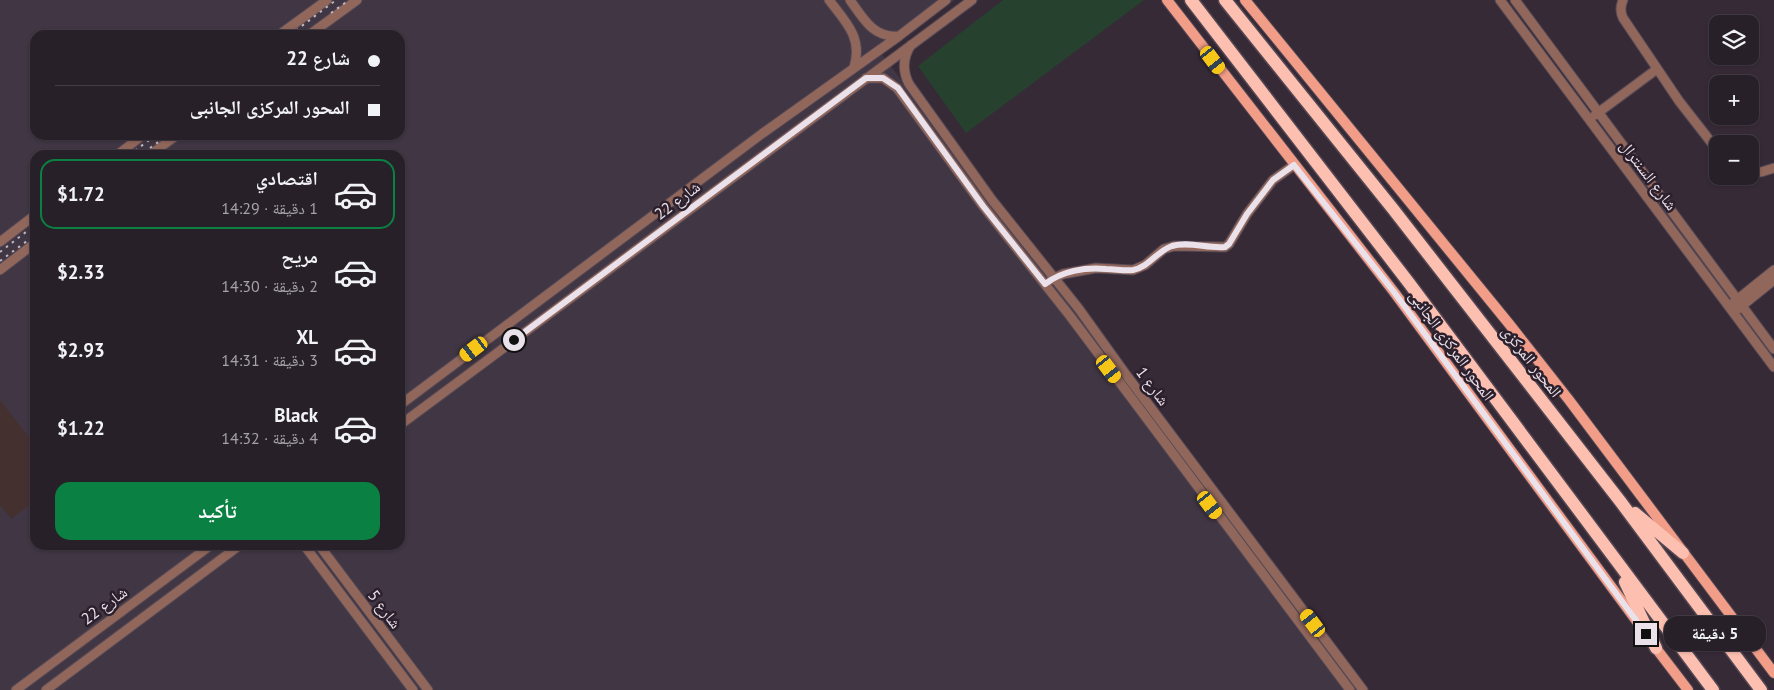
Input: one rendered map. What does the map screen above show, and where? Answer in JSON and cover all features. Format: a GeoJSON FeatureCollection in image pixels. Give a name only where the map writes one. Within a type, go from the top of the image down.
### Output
{"type":"FeatureCollection","features":[{"type":"Feature","properties":{"kind":"highway"},"geometry":{"type":"LineString","coordinates":[[1191,0],[1414,291],[1713,690]]}},
{"type":"Feature","properties":{"kind":"highway","name":"المحور المركزى"},"geometry":{"type":"LineString","coordinates":[[1225,0],[1393,209],[1620,501],[1761,690]]}},
{"type":"Feature","properties":{"kind":"highway"},"geometry":{"type":"LineString","coordinates":[[1620,501],[1683,552]]}},
{"type":"Feature","properties":{"kind":"highway"},"geometry":{"type":"LineString","coordinates":[[1613,557],[1656,648]]}},
{"type":"Feature","properties":{"kind":"main road","name":"المحور المركزى الجانبى"},"geometry":{"type":"LineString","coordinates":[[1167,0],[1394,292],[1688,690]]}},
{"type":"Feature","properties":{"kind":"main road"},"geometry":{"type":"LineString","coordinates":[[1245,0],[1510,325],[1774,673]]}},
{"type":"Feature","properties":{"kind":"street"},"geometry":{"type":"LineString","coordinates":[[286,30],[327,0]]}},
{"type":"Feature","properties":{"kind":"street"},"geometry":{"type":"LineString","coordinates":[[316,30],[357,0]]}},
{"type":"Feature","properties":{"kind":"street"},"geometry":{"type":"LineString","coordinates":[[830,0],[854,36],[857,48],[854,67]]}},
{"type":"Feature","properties":{"kind":"street"},"geometry":{"type":"LineString","coordinates":[[850,0],[866,23],[875,31],[884,35],[898,36]]}},
{"type":"Feature","properties":{"kind":"street","name":"شارع 22"},"geometry":{"type":"LineString","coordinates":[[405,401],[946,0]]}},
{"type":"Feature","properties":{"kind":"street","name":"شارع 22"},"geometry":{"type":"LineString","coordinates":[[405,421],[972,0]]}},
{"type":"Feature","properties":{"kind":"street","name":"شارع السنترال"},"geometry":{"type":"LineString","coordinates":[[1500,0],[1774,367]]}},
{"type":"Feature","properties":{"kind":"street","name":"شارع السنترال"},"geometry":{"type":"LineString","coordinates":[[1515,0],[1774,349]]}},
{"type":"Feature","properties":{"kind":"street"},"geometry":{"type":"LineString","coordinates":[[1622,0],[1620,12],[1623,18],[1679,101],[1709,139]]}},
{"type":"Feature","properties":{"kind":"street","name":"شارع 1"},"geometry":{"type":"LineString","coordinates":[[911,45],[906,54],[904,65],[905,75],[909,84],[992,200],[1055,277],[1363,690]]}},
{"type":"Feature","properties":{"kind":"street"},"geometry":{"type":"LineString","coordinates":[[1589,119],[1657,69]]}},
{"type":"Feature","properties":{"kind":"street","name":"شارع 1"},"geometry":{"type":"LineString","coordinates":[[866,78],[883,78],[898,88],[983,206],[1045,284],[1350,690]]}},
{"type":"Feature","properties":{"kind":"street"},"geometry":{"type":"LineString","coordinates":[[124,150],[136,140]]}},
{"type":"Feature","properties":{"kind":"street"},"geometry":{"type":"LineString","coordinates":[[157,150],[170,140]]}},
{"type":"Feature","properties":{"kind":"street"},"geometry":{"type":"LineString","coordinates":[[1045,284],[1055,277],[1096,268],[1133,270],[1146,265],[1164,249],[1174,246],[1225,247],[1229,244],[1247,214],[1273,180],[1294,165]]}},
{"type":"Feature","properties":{"kind":"street"},"geometry":{"type":"LineString","coordinates":[[1759,172],[1774,168]]}},
{"type":"Feature","properties":{"kind":"street"},"geometry":{"type":"LineString","coordinates":[[688,190],[698,203]]}},
{"type":"Feature","properties":{"kind":"street"},"geometry":{"type":"LineString","coordinates":[[0,242],[30,219]]}},
{"type":"Feature","properties":{"kind":"street"},"geometry":{"type":"LineString","coordinates":[[0,270],[30,247]]}},
{"type":"Feature","properties":{"kind":"street"},"geometry":{"type":"LineString","coordinates":[[1739,303],[1774,270]]}},
{"type":"Feature","properties":{"kind":"street"},"geometry":{"type":"LineString","coordinates":[[1731,309],[1774,280]]}},
{"type":"Feature","properties":{"kind":"street"},"geometry":{"type":"LineString","coordinates":[[474,349],[484,363]]}},
{"type":"Feature","properties":{"kind":"street","name":"شارع 22"},"geometry":{"type":"LineString","coordinates":[[16,690],[204,550]]}},
{"type":"Feature","properties":{"kind":"street","name":"شارع 22"},"geometry":{"type":"LineString","coordinates":[[46,690],[233,550]]}},
{"type":"Feature","properties":{"kind":"street","name":"شارع 5"},"geometry":{"type":"LineString","coordinates":[[308,550],[413,690]]}},
{"type":"Feature","properties":{"kind":"street","name":"شارع 5"},"geometry":{"type":"LineString","coordinates":[[323,550],[428,690]]}},
{"type":"Feature","properties":{"kind":"street"},"geometry":{"type":"LineString","coordinates":[[1327,660],[1336,654]]}},
{"type":"Feature","properties":{"kind":"shaded area"},"geometry":{"type":"Polygon","coordinates":[[[0,0],[955,0],[882,54],[1357,690],[0,690],[0,0]]]}},
{"type":"Feature","properties":{"kind":"shaded area"},"geometry":{"type":"Polygon","coordinates":[[[0,400],[30,439],[30,505],[11,519],[0,505],[0,400]]]}},
{"type":"Feature","properties":{"kind":"green space"},"geometry":{"type":"Polygon","coordinates":[[[1003,0],[1144,0],[966,133],[918,66],[1003,0]]]}},
{"type":"Feature","properties":{"kind":"railway"},"geometry":{"type":"LineString","coordinates":[[297,30],[336,0]]}},
{"type":"Feature","properties":{"kind":"railway"},"geometry":{"type":"LineString","coordinates":[[331,13],[349,0]]}},
{"type":"Feature","properties":{"kind":"railway"},"geometry":{"type":"LineString","coordinates":[[136,150],[149,140]]}},
{"type":"Feature","properties":{"kind":"railway"},"geometry":{"type":"LineString","coordinates":[[150,148],[161,140]]}},
{"type":"Feature","properties":{"kind":"railway"},"geometry":{"type":"LineString","coordinates":[[0,252],[30,229]]}},
{"type":"Feature","properties":{"kind":"railway"},"geometry":{"type":"LineString","coordinates":[[0,261],[30,239]]}},
{"type":"Feature","properties":{"kind":"route"},"geometry":{"type":"LineString","coordinates":[[514,340],[866,78],[883,78],[898,88],[983,206],[1045,284],[1055,277],[1079,270],[1096,268],[1133,270],[1146,265],[1164,249],[1174,246],[1225,247],[1233,239],[1238,227],[1273,180],[1294,165],[1394,292],[1646,634]]}}]}
